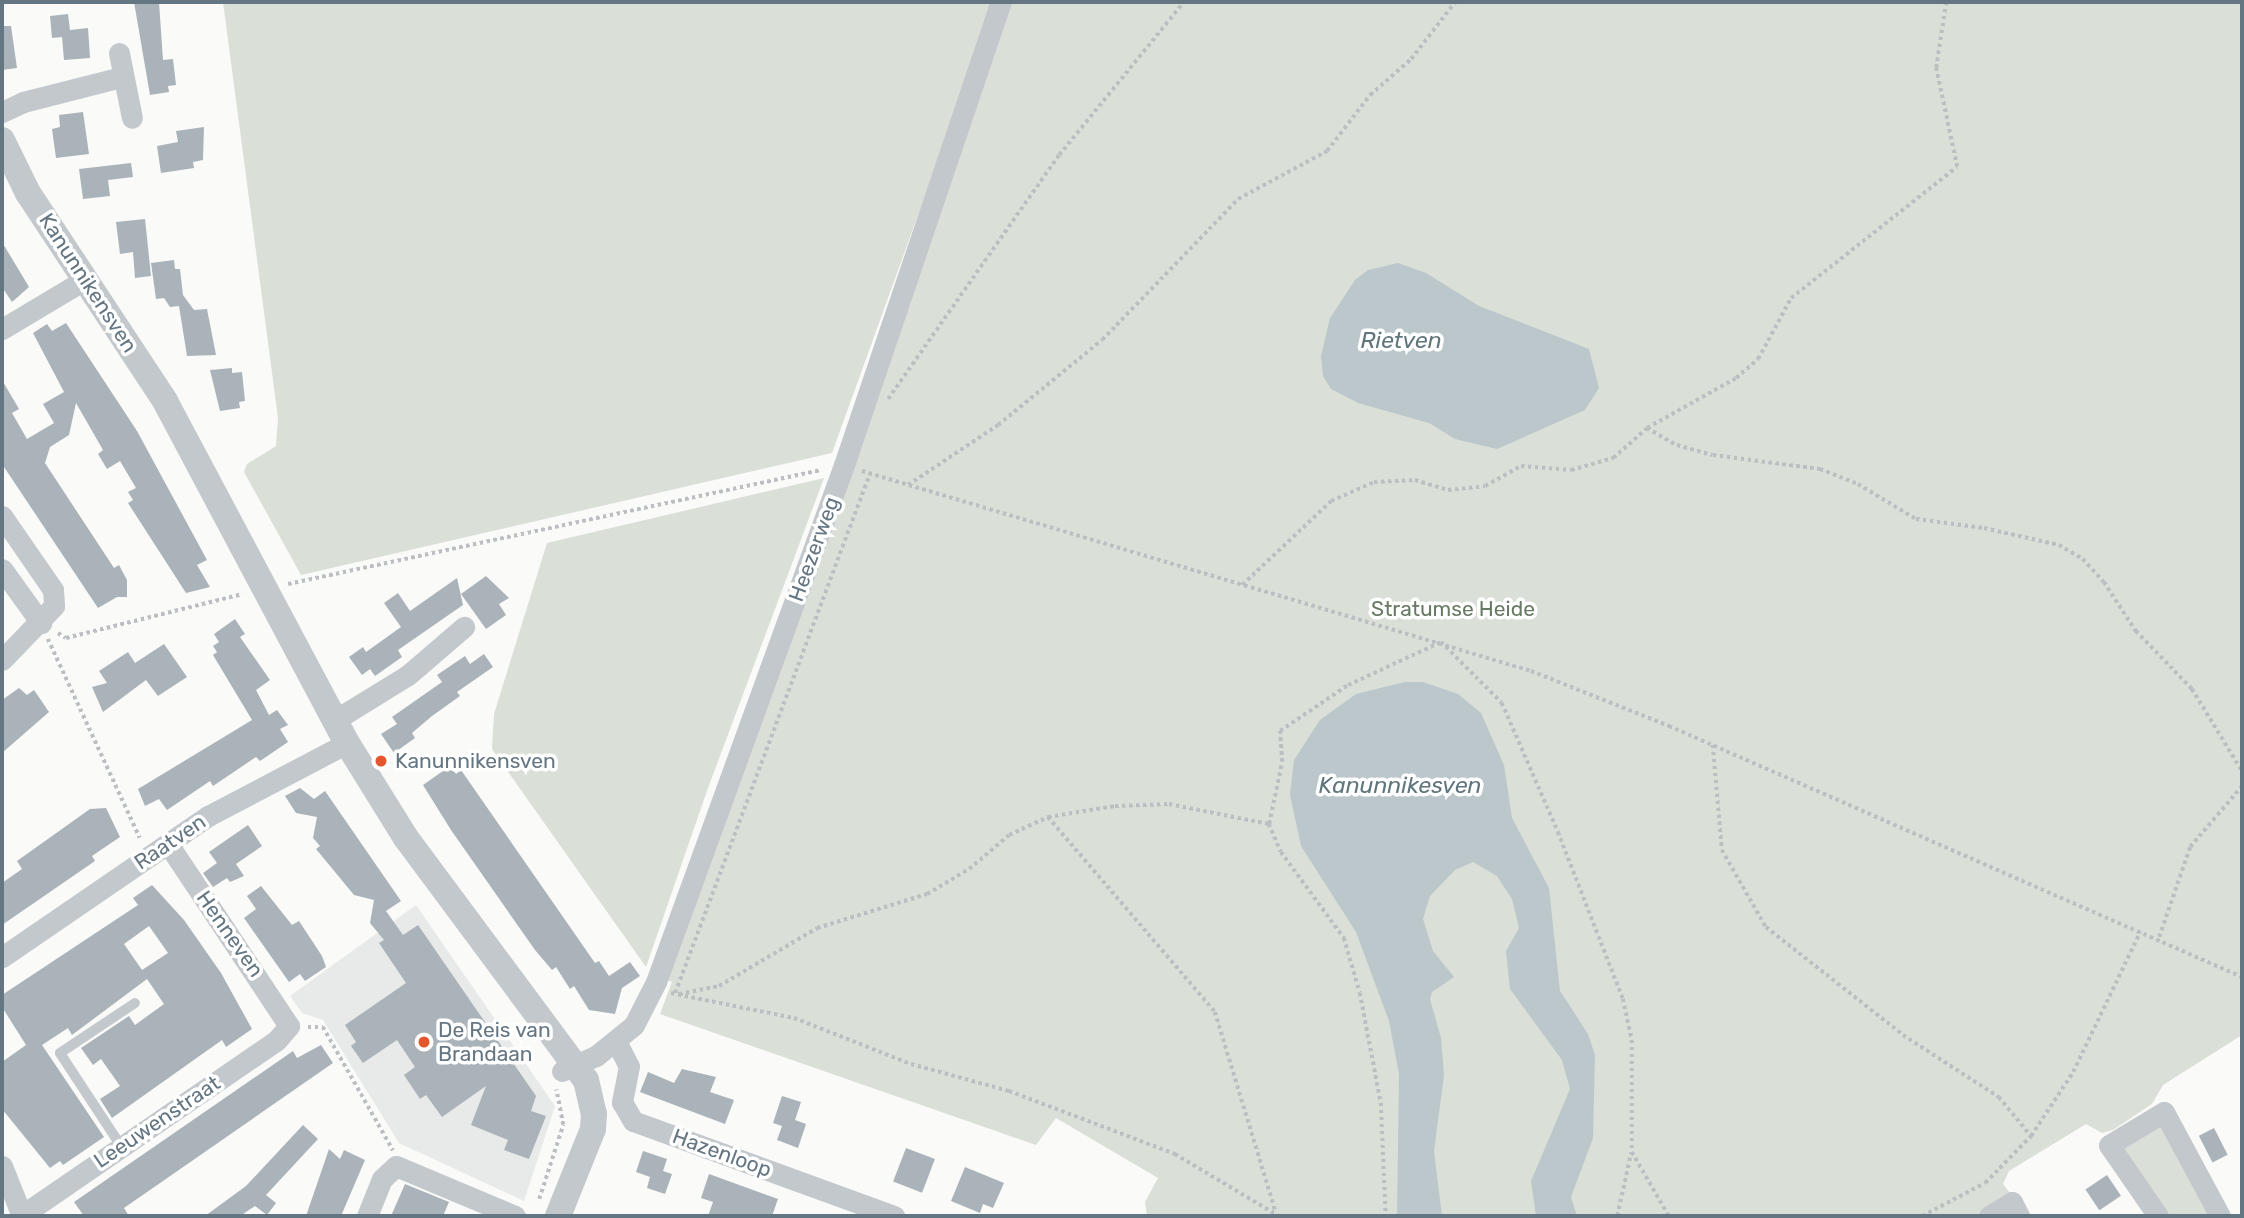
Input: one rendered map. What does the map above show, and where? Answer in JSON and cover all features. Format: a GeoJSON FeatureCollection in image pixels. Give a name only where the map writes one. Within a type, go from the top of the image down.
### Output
{"type":"FeatureCollection","features":[{"type":"Feature","properties":{"kind":"street","name":"Heezerweg"},"geometry":{"type":"LineString","coordinates":[[570,1068],[616,1041],[634,1024],[656,982],[844,465],[1001,2]]}},
{"type":"Feature","properties":{"kind":"street"},"geometry":{"type":"LineString","coordinates":[[119,52],[121,77],[132,118]]}},
{"type":"Feature","properties":{"kind":"street"},"geometry":{"type":"LineString","coordinates":[[2,112],[23,102],[121,77]]}},
{"type":"Feature","properties":{"kind":"street","name":"Kanunnikensven"},"geometry":{"type":"LineString","coordinates":[[2,140],[12,166],[165,401],[341,731],[406,838],[570,1068]]}},
{"type":"Feature","properties":{"kind":"street"},"geometry":{"type":"LineString","coordinates":[[2,329],[86,279]]}},
{"type":"Feature","properties":{"kind":"street"},"geometry":{"type":"LineString","coordinates":[[2,516],[53,590],[54,606],[41,623],[2,660]]}},
{"type":"Feature","properties":{"kind":"street"},"geometry":{"type":"LineString","coordinates":[[2,569],[41,623]]}},
{"type":"Feature","properties":{"kind":"street"},"geometry":{"type":"LineString","coordinates":[[341,731],[464,627]]}},
{"type":"Feature","properties":{"kind":"street","name":"Raatven"},"geometry":{"type":"LineString","coordinates":[[2,957],[208,816],[341,731]]}},
{"type":"Feature","properties":{"kind":"street","name":"Henneven"},"geometry":{"type":"LineString","coordinates":[[168,844],[285,1013],[289,1026]]}},
{"type":"Feature","properties":{"kind":"street","name":"Leeuwenstraat"},"geometry":{"type":"LineString","coordinates":[[22,1216],[276,1041],[289,1026]]}},
{"type":"Feature","properties":{"kind":"street","name":"Hazenloop"},"geometry":{"type":"LineString","coordinates":[[616,1041],[629,1066],[622,1102],[633,1121],[894,1216]]}},
{"type":"Feature","properties":{"kind":"street"},"geometry":{"type":"LineString","coordinates":[[547,1210],[580,1151],[576,1098],[570,1068]]}},
{"type":"Feature","properties":{"kind":"street"},"geometry":{"type":"LineString","coordinates":[[2158,1216],[2109,1145],[2164,1112],[2220,1216]]}},
{"type":"Feature","properties":{"kind":"street"},"geometry":{"type":"LineString","coordinates":[[2,1166],[22,1216]]}},
{"type":"Feature","properties":{"kind":"street"},"geometry":{"type":"LineString","coordinates":[[367,1216],[382,1179],[396,1166],[515,1216]]}},
{"type":"Feature","properties":{"kind":"street"},"geometry":{"type":"LineString","coordinates":[[1989,1216],[2012,1202],[2019,1216]]}},
{"type":"Feature","properties":{"kind":"lane"},"geometry":{"type":"LineString","coordinates":[[121,1146],[60,1053],[135,1003]]}},
{"type":"Feature","properties":{"kind":"path"},"geometry":{"type":"LineString","coordinates":[[882,409],[1059,155],[1184,2]]}},
{"type":"Feature","properties":{"kind":"path"},"geometry":{"type":"LineString","coordinates":[[908,485],[998,425],[1102,340],[1238,199],[1327,151],[1370,95],[1410,59],[1455,2]]}},
{"type":"Feature","properties":{"kind":"path"},"geometry":{"type":"LineString","coordinates":[[1242,585],[1331,501],[1374,482],[1415,480],[1448,490],[1485,486],[1521,466],[1571,470],[1612,458],[1647,428],[1736,377],[1759,359],[1791,298],[1957,167],[1937,68],[1946,2]]}},
{"type":"Feature","properties":{"kind":"path"},"geometry":{"type":"LineString","coordinates":[[1647,428],[1677,445],[1713,455],[1820,470],[1858,484],[1916,519],[1984,528],[2059,545],[2083,559],[2104,582],[2136,631],[2192,689],[2242,771]]}},
{"type":"Feature","properties":{"kind":"path"},"geometry":{"type":"LineString","coordinates":[[41,623],[66,638],[266,588],[844,465],[1531,671],[1713,745],[2140,932],[2159,937],[2242,977]]}},
{"type":"Feature","properties":{"kind":"path"},"geometry":{"type":"LineString","coordinates":[[675,993],[870,473]]}},
{"type":"Feature","properties":{"kind":"path"},"geometry":{"type":"LineString","coordinates":[[41,623],[142,843],[168,844]]}},
{"type":"Feature","properties":{"kind":"path"},"geometry":{"type":"LineString","coordinates":[[1386,1216],[1381,1103],[1360,993],[1344,938],[1281,852],[1269,824],[1282,762],[1280,731],[1348,685],[1441,642]]}},
{"type":"Feature","properties":{"kind":"path"},"geometry":{"type":"LineString","coordinates":[[1441,642],[1502,703],[1559,832],[1623,999],[1632,1040],[1632,1152],[1617,1216]]}},
{"type":"Feature","properties":{"kind":"path"},"geometry":{"type":"LineString","coordinates":[[1713,745],[1722,850],[1766,927],[1903,1035],[1999,1097],[2031,1136]]}},
{"type":"Feature","properties":{"kind":"path"},"geometry":{"type":"LineString","coordinates":[[2159,937],[2190,848],[2242,786]]}},
{"type":"Feature","properties":{"kind":"path"},"geometry":{"type":"LineString","coordinates":[[1269,824],[1169,804],[1048,817],[1009,835],[968,869],[927,894],[817,928],[719,986],[679,994],[794,1018],[911,1064],[1009,1091],[1175,1154],[1275,1210]]}},
{"type":"Feature","properties":{"kind":"path"},"geometry":{"type":"LineString","coordinates":[[1048,817],[1215,1012],[1279,1216]]}},
{"type":"Feature","properties":{"kind":"path"},"geometry":{"type":"LineString","coordinates":[[1922,1216],[1929,1215],[1985,1183],[2031,1136],[2073,1072],[2140,932]]}},
{"type":"Feature","properties":{"kind":"path"},"geometry":{"type":"LineString","coordinates":[[289,1026],[323,1027],[390,1139],[396,1166]]}},
{"type":"Feature","properties":{"kind":"path"},"geometry":{"type":"LineString","coordinates":[[547,1210],[563,1125],[553,1083],[570,1068]]}},
{"type":"Feature","properties":{"kind":"path"},"geometry":{"type":"LineString","coordinates":[[1632,1152],[1669,1216]]}},
{"type":"Feature","properties":{"kind":"shaded area","name":"De Reis van Brandaan"},"geometry":{"type":"Polygon","coordinates":[[[416,905],[555,1106],[524,1201],[399,1143],[323,1020],[302,1013],[290,996],[416,905]]]}},
{"type":"Feature","properties":{"kind":"green space"},"geometry":{"type":"Polygon","coordinates":[[[223,2],[995,2],[832,453],[301,575],[244,472],[247,464],[276,446],[278,418],[223,2]]]}},
{"type":"Feature","properties":{"kind":"green space","name":"Stratumse Heide"},"geometry":{"type":"Polygon","coordinates":[[[1006,2],[2242,2],[2242,1035],[2163,1085],[2152,1104],[2113,1130],[2102,1133],[2086,1124],[2009,1171],[2003,1184],[2013,1197],[1983,1216],[1147,1216],[1145,1202],[1158,1178],[1056,1118],[1036,1145],[660,1014],[672,982],[663,978],[1006,2]]]}},
{"type":"Feature","properties":{"kind":"green space"},"geometry":{"type":"Polygon","coordinates":[[[824,478],[708,788],[646,967],[492,749],[494,714],[547,543],[824,478]]]}},
{"type":"Feature","properties":{"kind":"green space"},"geometry":{"type":"Polygon","coordinates":[[[2161,1118],[2216,1216],[2161,1216],[2117,1148],[2161,1118]]]}},
{"type":"Feature","properties":{"kind":"water","name":"Rietven"},"geometry":{"type":"Polygon","coordinates":[[[1398,263],[1426,273],[1479,306],[1589,349],[1599,388],[1585,410],[1497,449],[1455,439],[1429,423],[1358,403],[1331,389],[1323,376],[1321,356],[1330,318],[1355,280],[1368,270],[1398,263]]]}},
{"type":"Feature","properties":{"kind":"water","name":"Kanunnikesven"},"geometry":{"type":"Polygon","coordinates":[[[1405,682],[1423,682],[1458,694],[1481,713],[1504,765],[1512,818],[1549,888],[1560,991],[1588,1034],[1595,1055],[1593,1138],[1571,1197],[1577,1216],[1536,1216],[1531,1181],[1570,1089],[1562,1060],[1510,989],[1506,951],[1519,928],[1512,899],[1497,876],[1473,862],[1455,870],[1430,896],[1423,919],[1433,951],[1454,977],[1432,992],[1430,999],[1441,1038],[1444,1075],[1434,1151],[1442,1216],[1397,1216],[1399,1074],[1389,1021],[1356,932],[1301,846],[1290,795],[1294,760],[1320,720],[1356,694],[1405,682]]]}},
{"type":"Feature","properties":{"kind":"building"},"geometry":{"type":"Polygon","coordinates":[[[134,2],[159,2],[163,60],[173,59],[176,85],[168,86],[169,92],[150,95],[134,2]]]}},
{"type":"Feature","properties":{"kind":"building"},"geometry":{"type":"Polygon","coordinates":[[[68,14],[70,30],[88,28],[90,58],[64,60],[62,37],[52,38],[50,16],[68,14]]]}},
{"type":"Feature","properties":{"kind":"building"},"geometry":{"type":"Polygon","coordinates":[[[2,26],[11,26],[17,68],[2,70],[2,26]]]}},
{"type":"Feature","properties":{"kind":"building"},"geometry":{"type":"Polygon","coordinates":[[[83,112],[89,154],[56,158],[52,129],[60,127],[59,115],[83,112]]]}},
{"type":"Feature","properties":{"kind":"building"},"geometry":{"type":"Polygon","coordinates":[[[204,127],[203,160],[193,162],[194,168],[161,173],[157,146],[178,142],[176,131],[204,127]]]}},
{"type":"Feature","properties":{"kind":"building"},"geometry":{"type":"Polygon","coordinates":[[[131,163],[133,177],[108,180],[110,196],[83,199],[79,169],[131,163]]]}},
{"type":"Feature","properties":{"kind":"building"},"geometry":{"type":"Polygon","coordinates":[[[145,219],[151,276],[135,278],[133,252],[120,254],[116,222],[145,219]]]}},
{"type":"Feature","properties":{"kind":"building"},"geometry":{"type":"Polygon","coordinates":[[[2,242],[29,287],[12,302],[2,287],[2,242]]]}},
{"type":"Feature","properties":{"kind":"building"},"geometry":{"type":"Polygon","coordinates":[[[174,260],[175,269],[180,269],[183,295],[194,310],[207,309],[216,355],[187,356],[179,306],[170,307],[164,298],[156,299],[151,263],[174,260]]]}},
{"type":"Feature","properties":{"kind":"building"},"geometry":{"type":"Polygon","coordinates":[[[66,323],[137,431],[207,560],[197,565],[210,587],[186,593],[128,503],[133,500],[128,492],[136,488],[120,461],[107,469],[98,454],[103,450],[76,403],[69,435],[50,447],[45,463],[114,568],[119,565],[127,580],[127,597],[117,597],[98,608],[2,464],[2,380],[19,409],[12,413],[27,439],[54,423],[43,404],[64,392],[33,333],[47,324],[52,331],[66,323]]]}},
{"type":"Feature","properties":{"kind":"building"},"geometry":{"type":"Polygon","coordinates":[[[232,368],[232,373],[242,372],[245,401],[239,402],[240,408],[220,411],[210,370],[232,368]]]}},
{"type":"Feature","properties":{"kind":"building"},"geometry":{"type":"Polygon","coordinates":[[[486,576],[509,598],[499,604],[506,615],[486,629],[461,594],[486,576]]]}},
{"type":"Feature","properties":{"kind":"building"},"geometry":{"type":"Polygon","coordinates":[[[457,578],[463,605],[398,650],[402,657],[375,676],[370,669],[362,675],[349,657],[363,647],[366,652],[401,627],[384,603],[398,593],[410,611],[457,578]]]}},
{"type":"Feature","properties":{"kind":"building"},"geometry":{"type":"Polygon","coordinates":[[[235,619],[245,634],[240,637],[270,680],[256,690],[269,715],[277,710],[288,725],[280,729],[288,742],[260,761],[256,757],[213,786],[210,781],[167,810],[159,799],[145,806],[138,789],[252,720],[213,655],[217,652],[213,646],[219,642],[214,634],[235,619]]]}},
{"type":"Feature","properties":{"kind":"building"},"geometry":{"type":"Polygon","coordinates":[[[164,644],[187,677],[158,696],[146,680],[103,712],[92,687],[107,683],[99,671],[128,652],[135,663],[164,644]]]}},
{"type":"Feature","properties":{"kind":"building"},"geometry":{"type":"Polygon","coordinates":[[[484,654],[493,667],[457,692],[460,696],[412,733],[415,738],[394,753],[381,734],[397,724],[392,717],[442,682],[437,675],[465,656],[470,664],[484,654]]]}},
{"type":"Feature","properties":{"kind":"building"},"geometry":{"type":"Polygon","coordinates":[[[19,688],[27,695],[34,690],[49,712],[2,753],[2,700],[19,688]]]}},
{"type":"Feature","properties":{"kind":"building"},"geometry":{"type":"Polygon","coordinates":[[[450,766],[456,774],[461,770],[595,963],[599,961],[609,976],[630,962],[640,976],[622,988],[615,1014],[589,1010],[574,986],[570,989],[556,967],[552,970],[451,830],[423,785],[450,766]]]}},
{"type":"Feature","properties":{"kind":"building"},"geometry":{"type":"Polygon","coordinates":[[[300,788],[314,799],[325,791],[401,901],[386,911],[403,935],[418,925],[536,1096],[531,1111],[546,1116],[529,1159],[504,1150],[508,1140],[471,1125],[486,1086],[442,1117],[426,1095],[420,1099],[404,1075],[415,1067],[397,1040],[363,1063],[351,1046],[356,1042],[345,1025],[406,983],[379,943],[384,940],[370,923],[374,900],[354,895],[316,849],[320,846],[313,838],[317,817],[296,813],[285,796],[300,788]]]}},
{"type":"Feature","properties":{"kind":"building"},"geometry":{"type":"Polygon","coordinates":[[[106,808],[120,837],[92,856],[95,861],[2,925],[2,883],[22,869],[17,861],[90,809],[106,808]]]}},
{"type":"Feature","properties":{"kind":"building"},"geometry":{"type":"Polygon","coordinates":[[[248,825],[262,846],[236,864],[244,876],[230,882],[227,878],[213,887],[203,873],[217,863],[209,852],[248,825]]]}},
{"type":"Feature","properties":{"kind":"building"},"geometry":{"type":"Polygon","coordinates":[[[152,885],[184,920],[221,973],[252,1029],[226,1047],[222,1040],[112,1118],[100,1099],[120,1086],[101,1059],[93,1065],[81,1048],[129,1016],[135,1025],[164,1004],[147,979],[72,1035],[68,1028],[42,1045],[104,1137],[63,1165],[60,1161],[50,1168],[2,1109],[2,1062],[26,1045],[2,1007],[2,995],[138,905],[133,898],[152,885]],[[149,926],[124,944],[142,970],[168,953],[149,926]]]}},
{"type":"Feature","properties":{"kind":"building"},"geometry":{"type":"Polygon","coordinates":[[[261,886],[292,925],[299,921],[322,956],[326,967],[305,981],[300,974],[289,982],[244,918],[256,909],[247,896],[261,886]]]}},
{"type":"Feature","properties":{"kind":"building"},"geometry":{"type":"Polygon","coordinates":[[[321,1045],[333,1063],[124,1208],[129,1216],[84,1216],[74,1202],[293,1051],[297,1058],[321,1045]]]}},
{"type":"Feature","properties":{"kind":"building"},"geometry":{"type":"Polygon","coordinates":[[[682,1069],[716,1077],[710,1092],[734,1100],[725,1124],[640,1092],[648,1072],[674,1083],[682,1069]]]}},
{"type":"Feature","properties":{"kind":"building"},"geometry":{"type":"Polygon","coordinates":[[[782,1096],[801,1102],[795,1120],[806,1124],[798,1148],[777,1140],[782,1126],[773,1123],[782,1096]]]}},
{"type":"Feature","properties":{"kind":"building"},"geometry":{"type":"Polygon","coordinates":[[[303,1125],[318,1139],[266,1195],[276,1203],[267,1215],[255,1206],[240,1216],[205,1216],[246,1186],[303,1125]]]}},
{"type":"Feature","properties":{"kind":"building"},"geometry":{"type":"Polygon","coordinates":[[[2214,1128],[2228,1155],[2212,1162],[2199,1136],[2214,1128]]]}},
{"type":"Feature","properties":{"kind":"building"},"geometry":{"type":"Polygon","coordinates":[[[906,1148],[935,1159],[922,1193],[893,1182],[906,1148]]]}},
{"type":"Feature","properties":{"kind":"building"},"geometry":{"type":"Polygon","coordinates":[[[329,1149],[340,1159],[344,1150],[365,1160],[341,1216],[306,1216],[329,1149]]]}},
{"type":"Feature","properties":{"kind":"building"},"geometry":{"type":"Polygon","coordinates":[[[643,1151],[667,1159],[663,1171],[672,1174],[665,1194],[647,1188],[650,1177],[636,1172],[643,1151]]]}},
{"type":"Feature","properties":{"kind":"building"},"geometry":{"type":"Polygon","coordinates":[[[965,1167],[1004,1183],[993,1208],[983,1204],[980,1213],[951,1201],[965,1167]]]}},
{"type":"Feature","properties":{"kind":"building"},"geometry":{"type":"Polygon","coordinates":[[[709,1174],[778,1199],[772,1216],[708,1216],[713,1202],[701,1198],[709,1174]]]}},
{"type":"Feature","properties":{"kind":"building"},"geometry":{"type":"Polygon","coordinates":[[[2107,1175],[2121,1196],[2099,1210],[2085,1190],[2107,1175]]]}},
{"type":"Feature","properties":{"kind":"building"},"geometry":{"type":"Polygon","coordinates":[[[405,1184],[449,1202],[443,1216],[391,1216],[405,1184]]]}},
{"type":"Feature","properties":{"kind":"place","name":"Kanunnikensven"},"geometry":{"type":"Point","coordinates":[381,761]}},
{"type":"Feature","properties":{"kind":"place","name":"De Reis van Brandaan"},"geometry":{"type":"Point","coordinates":[424,1042]}}]}
